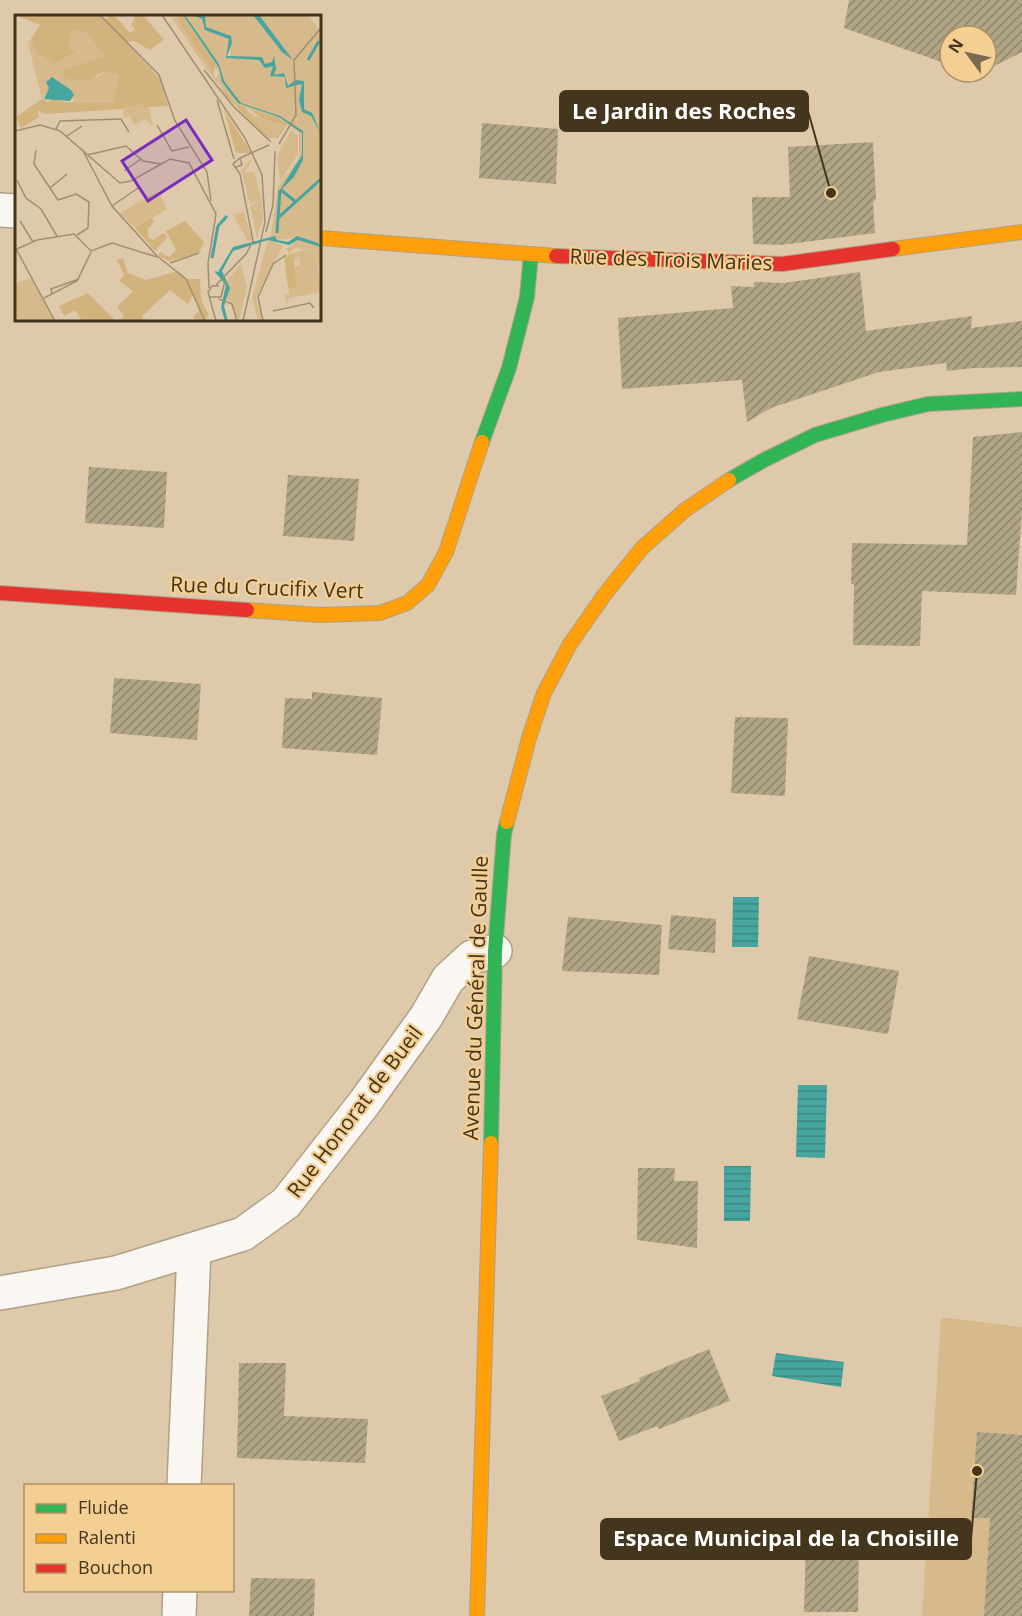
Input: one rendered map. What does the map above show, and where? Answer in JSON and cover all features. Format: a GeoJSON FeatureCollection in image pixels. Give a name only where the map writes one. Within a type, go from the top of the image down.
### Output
{"type":"FeatureCollection","features":[{"type":"Feature","properties":{"kind":"street"},"geometry":{"type":"LineString","coordinates":[[0,210],[15,211]]}},
{"type":"Feature","properties":{"kind":"street","name":"Rue des Trois Maries"},"geometry":{"type":"LineString","coordinates":[[321,238],[566,257],[782,264],[1022,232]]}},
{"type":"Feature","properties":{"kind":"street","name":"Rue du Crucifix Vert"},"geometry":{"type":"LineString","coordinates":[[0,593],[320,615],[380,613],[407,603],[428,585],[446,552],[509,369],[527,297],[531,254]]}},
{"type":"Feature","properties":{"kind":"street","name":"Avenue du Général de Gaulle"},"geometry":{"type":"LineString","coordinates":[[477,1616],[495,951],[504,834],[529,738],[544,693],[570,644],[605,594],[642,548],[686,510],[726,482],[815,435],[882,415],[928,404],[1022,399]]}},
{"type":"Feature","properties":{"kind":"street","name":"Rue Honorat de Bueil"},"geometry":{"type":"LineString","coordinates":[[0,1293],[116,1273],[243,1234],[286,1203],[385,1074],[426,1017],[448,979],[472,957],[495,951]]}},
{"type":"Feature","properties":{"kind":"street"},"geometry":{"type":"LineString","coordinates":[[184,1484],[194,1250]]}},
{"type":"Feature","properties":{"kind":"street"},"geometry":{"type":"LineString","coordinates":[[178,1616],[180,1592]]}},
{"type":"Feature","properties":{"kind":"shaded area"},"geometry":{"type":"Polygon","coordinates":[[[941,1317],[1022,1327],[1022,1616],[922,1616],[941,1317]]]}},
{"type":"Feature","properties":{"kind":"water"},"geometry":{"type":"Polygon","coordinates":[[[733,897],[759,897],[758,947],[732,947],[733,897]]]}},
{"type":"Feature","properties":{"kind":"water"},"geometry":{"type":"Polygon","coordinates":[[[798,1085],[827,1085],[825,1158],[796,1157],[798,1085]]]}},
{"type":"Feature","properties":{"kind":"water"},"geometry":{"type":"Polygon","coordinates":[[[724,1166],[751,1166],[750,1221],[724,1221],[724,1166]]]}},
{"type":"Feature","properties":{"kind":"water"},"geometry":{"type":"Polygon","coordinates":[[[776,1353],[844,1362],[841,1387],[772,1376],[776,1353]]]}},
{"type":"Feature","properties":{"kind":"building"},"geometry":{"type":"Polygon","coordinates":[[[849,0],[1022,0],[1022,52],[998,64],[998,24],[938,24],[938,61],[844,28],[849,0]]]}},
{"type":"Feature","properties":{"kind":"building"},"geometry":{"type":"Polygon","coordinates":[[[482,123],[558,129],[556,184],[479,178],[482,123]]]}},
{"type":"Feature","properties":{"kind":"building"},"geometry":{"type":"Polygon","coordinates":[[[873,142],[875,233],[781,245],[753,244],[752,197],[790,197],[788,147],[873,142]]]}},
{"type":"Feature","properties":{"kind":"building"},"geometry":{"type":"Polygon","coordinates":[[[860,272],[866,331],[972,316],[971,328],[1022,321],[1022,367],[947,371],[946,363],[879,372],[771,408],[747,422],[742,380],[622,389],[618,318],[733,308],[731,286],[754,287],[754,282],[784,283],[860,272]]]}},
{"type":"Feature","properties":{"kind":"building"},"geometry":{"type":"Polygon","coordinates":[[[1022,432],[1022,509],[1016,595],[922,591],[920,646],[853,645],[852,543],[967,545],[973,437],[1022,432]]]}},
{"type":"Feature","properties":{"kind":"building"},"geometry":{"type":"Polygon","coordinates":[[[89,467],[167,472],[164,528],[85,523],[89,467]]]}},
{"type":"Feature","properties":{"kind":"building"},"geometry":{"type":"Polygon","coordinates":[[[288,475],[359,479],[354,541],[283,536],[288,475]]]}},
{"type":"Feature","properties":{"kind":"building"},"geometry":{"type":"Polygon","coordinates":[[[114,678],[201,684],[197,740],[110,733],[114,678]]]}},
{"type":"Feature","properties":{"kind":"building"},"geometry":{"type":"Polygon","coordinates":[[[312,692],[382,698],[377,755],[282,748],[285,698],[312,699],[312,692]]]}},
{"type":"Feature","properties":{"kind":"building"},"geometry":{"type":"Polygon","coordinates":[[[735,717],[788,718],[785,796],[731,793],[735,717]]]}},
{"type":"Feature","properties":{"kind":"building"},"geometry":{"type":"Polygon","coordinates":[[[671,915],[716,919],[715,953],[668,949],[671,915]]]}},
{"type":"Feature","properties":{"kind":"building"},"geometry":{"type":"Polygon","coordinates":[[[568,917],[662,925],[659,975],[562,971],[568,917]]]}},
{"type":"Feature","properties":{"kind":"building"},"geometry":{"type":"Polygon","coordinates":[[[809,956],[899,971],[888,1034],[797,1019],[809,956]]]}},
{"type":"Feature","properties":{"kind":"building"},"geometry":{"type":"Polygon","coordinates":[[[638,1168],[675,1168],[674,1181],[698,1181],[697,1248],[637,1240],[638,1168]]]}},
{"type":"Feature","properties":{"kind":"building"},"geometry":{"type":"Polygon","coordinates":[[[709,1349],[730,1401],[659,1429],[657,1426],[619,1441],[601,1396],[640,1381],[639,1378],[709,1349]]]}},
{"type":"Feature","properties":{"kind":"building"},"geometry":{"type":"Polygon","coordinates":[[[239,1363],[286,1363],[284,1416],[368,1419],[365,1463],[237,1458],[239,1363]]]}},
{"type":"Feature","properties":{"kind":"building"},"geometry":{"type":"Polygon","coordinates":[[[977,1432],[1022,1435],[1022,1616],[984,1616],[990,1518],[971,1518],[977,1432]]]}},
{"type":"Feature","properties":{"kind":"building"},"geometry":{"type":"Polygon","coordinates":[[[806,1538],[859,1539],[858,1612],[804,1612],[806,1538]]]}},
{"type":"Feature","properties":{"kind":"building"},"geometry":{"type":"Polygon","coordinates":[[[251,1578],[315,1579],[314,1616],[249,1616],[251,1578]]]}},
{"type":"Feature","properties":{"kind":"traffic: fast"},"geometry":{"type":"LineString","coordinates":[[482,442],[509,368],[527,297],[531,254]]}},
{"type":"Feature","properties":{"kind":"traffic: fast"},"geometry":{"type":"LineString","coordinates":[[729,480],[815,435],[882,415],[928,404],[1022,399]]}},
{"type":"Feature","properties":{"kind":"traffic: fast"},"geometry":{"type":"LineString","coordinates":[[491,1143],[495,951],[504,834],[507,822]]}},
{"type":"Feature","properties":{"kind":"traffic: slow"},"geometry":{"type":"LineString","coordinates":[[893,249],[1022,232]]}},
{"type":"Feature","properties":{"kind":"traffic: slow"},"geometry":{"type":"LineString","coordinates":[[321,238],[556,256]]}},
{"type":"Feature","properties":{"kind":"traffic: slow"},"geometry":{"type":"LineString","coordinates":[[247,610],[320,615],[380,613],[407,603],[428,585],[446,552],[482,442]]}},
{"type":"Feature","properties":{"kind":"traffic: slow"},"geometry":{"type":"LineString","coordinates":[[507,822],[529,738],[544,693],[570,644],[605,594],[642,548],[685,510],[729,480]]}},
{"type":"Feature","properties":{"kind":"traffic: slow"},"geometry":{"type":"LineString","coordinates":[[477,1616],[491,1143]]}},
{"type":"Feature","properties":{"kind":"traffic: jam"},"geometry":{"type":"LineString","coordinates":[[556,256],[782,264],[893,249]]}},
{"type":"Feature","properties":{"kind":"traffic: jam"},"geometry":{"type":"LineString","coordinates":[[0,593],[247,610]]}},
{"type":"Feature","properties":{"kind":"place","name":"Le Jardin des Roches"},"geometry":{"type":"Point","coordinates":[831,193]}},
{"type":"Feature","properties":{"kind":"place","name":"Espace Municipal de la Choisille"},"geometry":{"type":"Point","coordinates":[977,1471]}}]}
